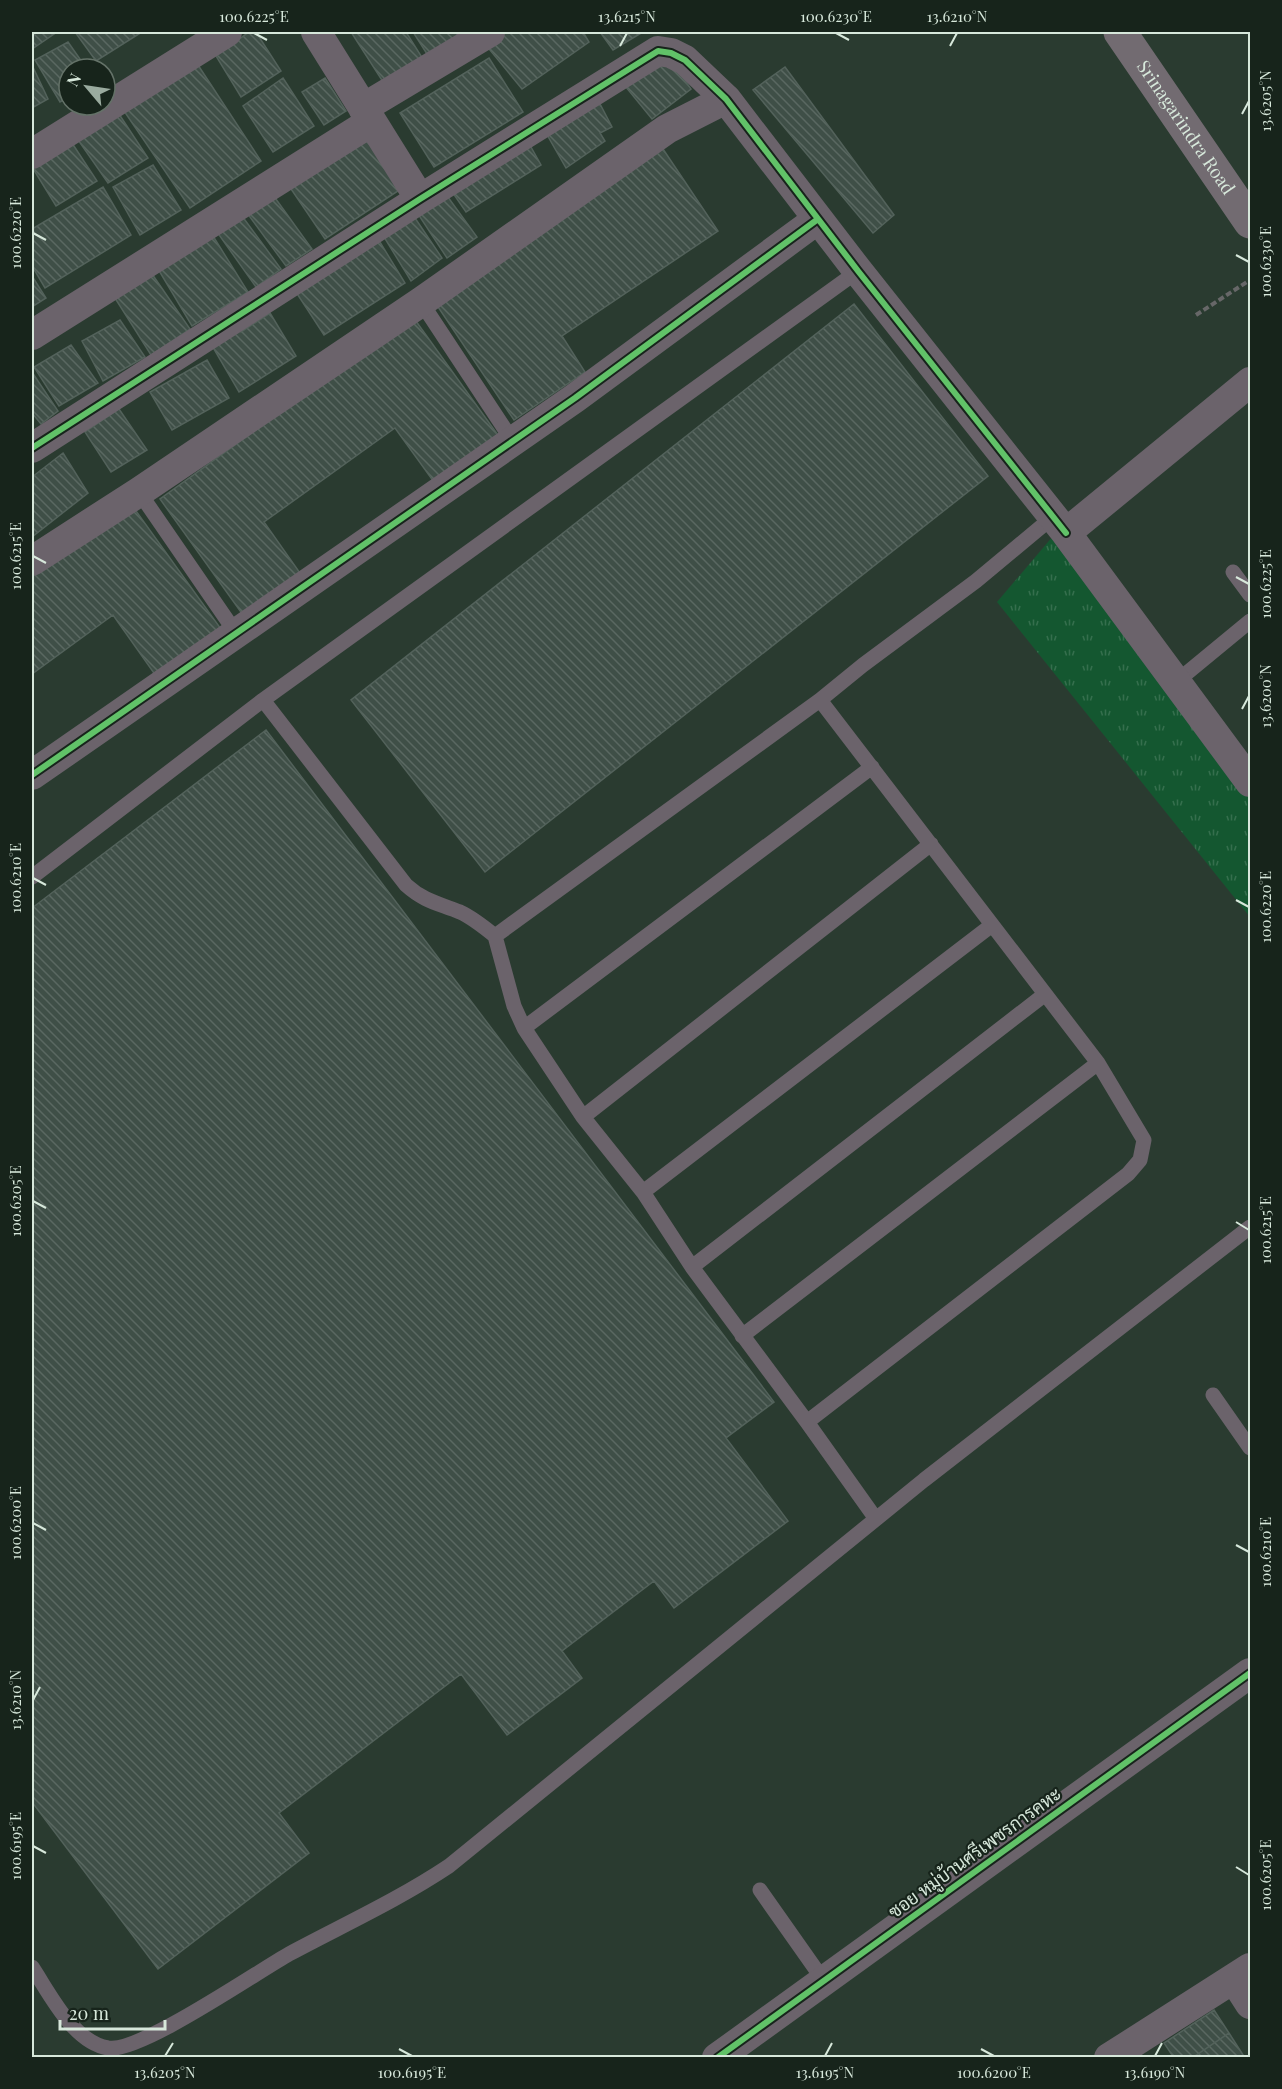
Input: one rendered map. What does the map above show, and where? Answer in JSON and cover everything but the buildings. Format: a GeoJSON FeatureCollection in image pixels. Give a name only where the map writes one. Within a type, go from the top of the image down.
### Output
{"type":"FeatureCollection","features":[{"type":"Feature","properties":{"kind":"main road","name":"Srinagarindra Road"},"geometry":{"type":"LineString","coordinates":[[1120,32],[1251,222]]}},
{"type":"Feature","properties":{"kind":"street"},"geometry":{"type":"LineString","coordinates":[[32,154],[227,32]]}},
{"type":"Feature","properties":{"kind":"street"},"geometry":{"type":"LineString","coordinates":[[316,32],[420,199]]}},
{"type":"Feature","properties":{"kind":"street"},"geometry":{"type":"LineString","coordinates":[[32,335],[490,32]]}},
{"type":"Feature","properties":{"kind":"street"},"geometry":{"type":"LineString","coordinates":[[32,448],[420,199],[658,51],[671,52],[685,60],[726,99],[858,272],[1060,525],[1248,776]]}},
{"type":"Feature","properties":{"kind":"street"},"geometry":{"type":"LineString","coordinates":[[32,561],[139,492],[421,302],[667,129],[726,99]]}},
{"type":"Feature","properties":{"kind":"street"},"geometry":{"type":"LineString","coordinates":[[32,774],[575,398],[818,219]]}},
{"type":"Feature","properties":{"kind":"street"},"geometry":{"type":"LineString","coordinates":[[1060,525],[1251,382]]}},
{"type":"Feature","properties":{"kind":"street","name":"ซอย หมู่บ้านศรีเพชรการคหะ"},"geometry":{"type":"LineString","coordinates":[[717,2058],[1251,1673]]}},
{"type":"Feature","properties":{"kind":"street"},"geometry":{"type":"LineString","coordinates":[[1109,2058],[1242,1973],[1251,2004]]}},
{"type":"Feature","properties":{"kind":"lane"},"geometry":{"type":"LineString","coordinates":[[32,877],[263,700],[858,272]]}},
{"type":"Feature","properties":{"kind":"lane"},"geometry":{"type":"LineString","coordinates":[[421,302],[512,440]]}},
{"type":"Feature","properties":{"kind":"lane"},"geometry":{"type":"LineString","coordinates":[[139,492],[236,633]]}},
{"type":"Feature","properties":{"kind":"lane"},"geometry":{"type":"LineString","coordinates":[[495,936],[820,700],[976,581],[1060,525]]}},
{"type":"Feature","properties":{"kind":"lane"},"geometry":{"type":"LineString","coordinates":[[1233,572],[1251,595]]}},
{"type":"Feature","properties":{"kind":"lane"},"geometry":{"type":"LineString","coordinates":[[1176,682],[1251,621]]}},
{"type":"Feature","properties":{"kind":"lane"},"geometry":{"type":"LineString","coordinates":[[263,700],[406,885],[429,902],[469,917],[495,936],[514,1006],[524,1028],[584,1118],[643,1192],[692,1267],[807,1422],[876,1520]]}},
{"type":"Feature","properties":{"kind":"lane"},"geometry":{"type":"LineString","coordinates":[[807,1422],[1128,1174],[1140,1160],[1144,1140],[1098,1063],[820,700]]}},
{"type":"Feature","properties":{"kind":"lane"},"geometry":{"type":"LineString","coordinates":[[524,1028],[872,767]]}},
{"type":"Feature","properties":{"kind":"lane"},"geometry":{"type":"LineString","coordinates":[[584,1118],[931,844]]}},
{"type":"Feature","properties":{"kind":"lane"},"geometry":{"type":"LineString","coordinates":[[643,1192],[992,925]]}},
{"type":"Feature","properties":{"kind":"lane"},"geometry":{"type":"LineString","coordinates":[[692,1267],[1044,995]]}},
{"type":"Feature","properties":{"kind":"lane"},"geometry":{"type":"LineString","coordinates":[[742,1336],[1098,1063]]}},
{"type":"Feature","properties":{"kind":"lane"},"geometry":{"type":"LineString","coordinates":[[32,1967],[72,2027],[93,2043],[110,2049],[132,2044],[191,2014],[287,1956],[409,1892],[449,1866],[876,1520],[1251,1227]]}},
{"type":"Feature","properties":{"kind":"lane"},"geometry":{"type":"LineString","coordinates":[[1213,1395],[1251,1448]]}},
{"type":"Feature","properties":{"kind":"lane"},"geometry":{"type":"LineString","coordinates":[[760,1890],[824,1981]]}},
{"type":"Feature","properties":{"kind":"path"},"geometry":{"type":"LineString","coordinates":[[1196,315],[1251,280]]}},
{"type":"Feature","properties":{"kind":"green space"},"geometry":{"type":"Polygon","coordinates":[[[1059,529],[1250,764],[1250,917],[997,602],[1059,529]]]}},
{"type":"Feature","properties":{"kind":"cycle path"},"geometry":{"type":"LineString","coordinates":[[32,448],[420,199],[658,51],[671,53],[685,60],[726,99],[858,271],[1066,533]]}},
{"type":"Feature","properties":{"kind":"cycle path"},"geometry":{"type":"LineString","coordinates":[[32,775],[575,398],[818,219]]}},
{"type":"Feature","properties":{"kind":"cycle path"},"geometry":{"type":"LineString","coordinates":[[717,2058],[1250,1673]]}}]}
